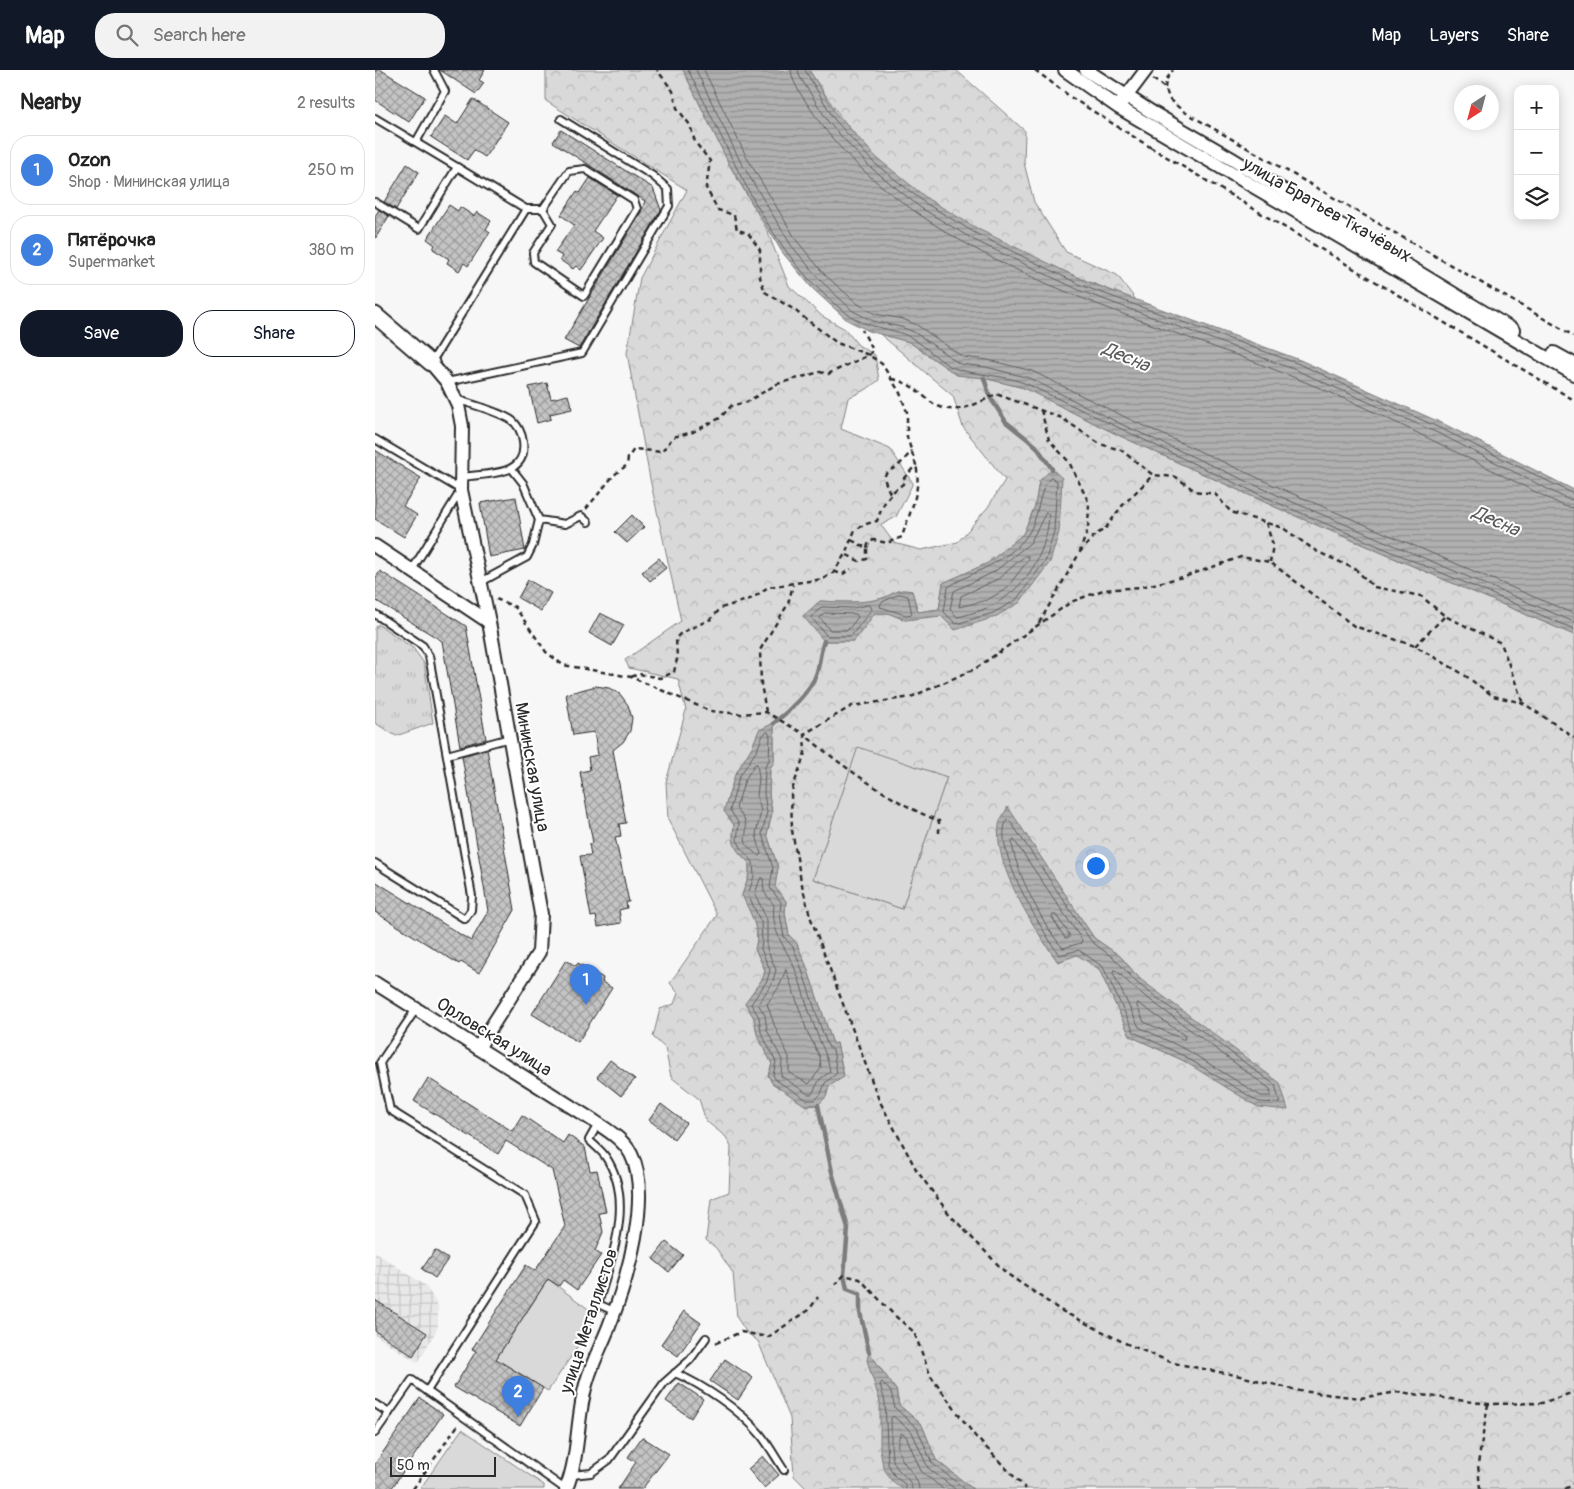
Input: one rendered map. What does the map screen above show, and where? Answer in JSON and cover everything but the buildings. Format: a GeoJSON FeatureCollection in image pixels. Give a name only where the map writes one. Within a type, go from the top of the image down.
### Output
{"type":"FeatureCollection","features":[{"type":"Feature","properties":{"kind":"street","name":"улица Братьев Ткачёвых"},"geometry":{"type":"LineString","coordinates":[[1065,70],[1574,364]]}},
{"type":"Feature","properties":{"kind":"street","name":"улица Братьев Ткачёвых"},"geometry":{"type":"LineString","coordinates":[[1086,70],[1122,102],[1574,374]]}},
{"type":"Feature","properties":{"kind":"street"},"geometry":{"type":"LineString","coordinates":[[1122,102],[1145,71]]}},
{"type":"Feature","properties":{"kind":"street"},"geometry":{"type":"LineString","coordinates":[[375,315],[431,363]]}},
{"type":"Feature","properties":{"kind":"street","name":"Мининская улица"},"geometry":{"type":"LineString","coordinates":[[431,363],[447,382],[462,426],[463,477],[461,490],[489,622],[541,914],[539,952],[478,1048]]}},
{"type":"Feature","properties":{"kind":"street"},"geometry":{"type":"LineString","coordinates":[[376,550],[412,570],[489,622]]}},
{"type":"Feature","properties":{"kind":"street","name":"Орловская улица"},"geometry":{"type":"LineString","coordinates":[[375,983],[596,1122]]}},
{"type":"Feature","properties":{"kind":"street","name":"улица Металлистов"},"geometry":{"type":"LineString","coordinates":[[565,1489],[572,1475],[581,1402],[587,1381],[614,1311],[635,1231],[639,1190],[637,1170],[630,1153],[617,1138],[596,1122]]}},
{"type":"Feature","properties":{"kind":"lane"},"geometry":{"type":"LineString","coordinates":[[416,142],[445,92],[435,70]]}},
{"type":"Feature","properties":{"kind":"lane"},"geometry":{"type":"LineString","coordinates":[[375,118],[526,209],[543,209]]}},
{"type":"Feature","properties":{"kind":"lane"},"geometry":{"type":"LineString","coordinates":[[447,382],[476,378],[582,353],[669,206],[668,189],[653,176],[561,119]]}},
{"type":"Feature","properties":{"kind":"lane"},"geometry":{"type":"LineString","coordinates":[[375,202],[419,229],[457,167]]}},
{"type":"Feature","properties":{"kind":"lane"},"geometry":{"type":"LineString","coordinates":[[585,169],[634,200],[637,209],[584,296],[534,262],[533,253],[551,224],[543,209],[569,171],[585,169]]}},
{"type":"Feature","properties":{"kind":"lane"},"geometry":{"type":"LineString","coordinates":[[431,363],[526,209]]}},
{"type":"Feature","properties":{"kind":"lane"},"geometry":{"type":"LineString","coordinates":[[454,398],[512,420],[522,434],[524,448],[519,464],[512,469],[463,477]]}},
{"type":"Feature","properties":{"kind":"lane"},"geometry":{"type":"LineString","coordinates":[[375,439],[461,490],[412,570]]}},
{"type":"Feature","properties":{"kind":"lane"},"geometry":{"type":"LineString","coordinates":[[482,588],[527,557],[533,545],[539,520],[523,483],[512,469]]}},
{"type":"Feature","properties":{"kind":"lane"},"geometry":{"type":"LineString","coordinates":[[539,520],[565,524],[581,516],[588,522]]}},
{"type":"Feature","properties":{"kind":"lane"},"geometry":{"type":"LineString","coordinates":[[375,614],[423,646],[429,656],[472,896],[471,910],[465,919],[375,863]]}},
{"type":"Feature","properties":{"kind":"lane"},"geometry":{"type":"LineString","coordinates":[[447,755],[510,738]]}},
{"type":"Feature","properties":{"kind":"lane"},"geometry":{"type":"LineString","coordinates":[[416,1009],[378,1061],[390,1110],[525,1194],[536,1221],[427,1391]]}},
{"type":"Feature","properties":{"kind":"lane"},"geometry":{"type":"LineString","coordinates":[[596,1122],[589,1140],[605,1157],[618,1186],[620,1224],[598,1304],[614,1311]]}},
{"type":"Feature","properties":{"kind":"lane"},"geometry":{"type":"LineString","coordinates":[[572,1475],[591,1473],[609,1460],[664,1383],[690,1360],[706,1338]]}},
{"type":"Feature","properties":{"kind":"lane"},"geometry":{"type":"LineString","coordinates":[[675,1373],[694,1381],[748,1422],[760,1434],[784,1470]]}},
{"type":"Feature","properties":{"kind":"lane"},"geometry":{"type":"LineString","coordinates":[[375,1434],[412,1380],[565,1489]]}},
{"type":"Feature","properties":{"kind":"lane"},"geometry":{"type":"LineString","coordinates":[[375,1404],[389,1413]]}},
{"type":"Feature","properties":{"kind":"path"},"geometry":{"type":"LineString","coordinates":[[657,70],[673,91],[677,108],[690,125],[695,142],[710,161],[706,188],[718,210],[735,215],[737,230],[748,233],[760,250],[759,277],[765,292],[793,309],[837,343],[869,355],[882,364],[907,412],[907,437],[919,478],[917,494],[902,537],[887,543],[874,540],[869,542],[867,559],[859,561],[847,555]]}},
{"type":"Feature","properties":{"kind":"path"},"geometry":{"type":"LineString","coordinates":[[1173,70],[1166,80],[1165,88],[1169,100],[1183,111],[1574,336]]}},
{"type":"Feature","properties":{"kind":"path"},"geometry":{"type":"LineString","coordinates":[[1145,71],[1165,88]]}},
{"type":"Feature","properties":{"kind":"path"},"geometry":{"type":"LineString","coordinates":[[1150,147],[1574,400]]}},
{"type":"Feature","properties":{"kind":"path"},"geometry":{"type":"LineString","coordinates":[[581,516],[614,475],[627,465],[628,458],[634,449],[662,452],[673,437],[693,432],[720,418],[732,405],[745,402],[777,384],[820,372],[828,374],[869,355],[873,350],[862,330]]}},
{"type":"Feature","properties":{"kind":"path"},"geometry":{"type":"LineString","coordinates":[[891,379],[907,382],[934,404],[953,410],[982,403],[996,394],[1063,418],[1100,444],[1121,450],[1153,475],[1176,477],[1195,490],[1215,494],[1231,512],[1283,528],[1316,552],[1355,569],[1374,587],[1421,596],[1445,616],[1501,642],[1523,703]]}},
{"type":"Feature","properties":{"kind":"path"},"geometry":{"type":"LineString","coordinates":[[1039,625],[1080,552],[1087,529],[1089,503],[1069,462],[1049,440],[1041,410]]}},
{"type":"Feature","properties":{"kind":"path"},"geometry":{"type":"LineString","coordinates":[[890,493],[884,482],[885,474],[889,469],[899,465],[912,451]]}},
{"type":"Feature","properties":{"kind":"path"},"geometry":{"type":"LineString","coordinates":[[631,677],[639,674],[660,678],[674,672],[677,659],[676,638],[681,633],[711,619],[721,608],[753,598],[768,587],[793,585],[823,579],[834,572],[855,530],[866,524],[877,522],[884,502],[890,493],[903,484],[903,479],[916,465]]}},
{"type":"Feature","properties":{"kind":"path"},"geometry":{"type":"LineString","coordinates":[[1080,552],[1095,536],[1105,529],[1122,506],[1153,475]]}},
{"type":"Feature","properties":{"kind":"path"},"geometry":{"type":"LineString","coordinates":[[1266,523],[1273,545],[1270,562]]}},
{"type":"Feature","properties":{"kind":"path"},"geometry":{"type":"LineString","coordinates":[[851,540],[867,548]]}},
{"type":"Feature","properties":{"kind":"path"},"geometry":{"type":"LineString","coordinates":[[804,734],[852,706],[911,697],[975,669],[1071,602],[1103,590],[1141,587],[1187,576],[1241,557],[1270,562],[1354,626],[1415,646],[1463,674],[1493,696],[1523,703],[1574,737]]}},
{"type":"Feature","properties":{"kind":"path"},"geometry":{"type":"LineString","coordinates":[[834,572],[843,574],[851,569]]}},
{"type":"Feature","properties":{"kind":"path"},"geometry":{"type":"LineString","coordinates":[[766,712],[761,684],[760,650],[788,604],[793,585]]}},
{"type":"Feature","properties":{"kind":"path"},"geometry":{"type":"LineString","coordinates":[[482,588],[515,607],[546,652],[563,665],[631,677],[709,711],[741,714],[766,712],[804,734],[821,749],[915,811],[939,821],[939,833]]}},
{"type":"Feature","properties":{"kind":"path"},"geometry":{"type":"LineString","coordinates":[[1415,646],[1445,616]]}},
{"type":"Feature","properties":{"kind":"path"},"geometry":{"type":"LineString","coordinates":[[804,734],[805,753],[791,793],[792,830],[801,881],[810,916],[879,1100],[917,1171],[950,1214],[1006,1273],[1059,1310],[1125,1343],[1173,1363],[1240,1376],[1300,1392],[1360,1398],[1399,1392],[1488,1404],[1541,1403],[1574,1392]]}},
{"type":"Feature","properties":{"kind":"path"},"geometry":{"type":"LineString","coordinates":[[835,1285],[844,1275],[860,1279],[894,1315],[915,1332],[931,1377],[975,1436],[1027,1489]]}},
{"type":"Feature","properties":{"kind":"path"},"geometry":{"type":"LineString","coordinates":[[711,1347],[718,1341],[741,1332],[768,1336],[809,1310],[818,1297]]}},
{"type":"Feature","properties":{"kind":"path"},"geometry":{"type":"LineString","coordinates":[[1480,1489],[1478,1464],[1488,1404]]}},
{"type":"Feature","properties":{"kind":"path"},"geometry":{"type":"LineString","coordinates":[[413,1489],[463,1417]]}},
{"type":"Feature","properties":{"kind":"path"},"geometry":{"type":"LineString","coordinates":[[1565,1489],[1574,1484]]}},
{"type":"Feature","properties":{"kind":"shaded area"},"geometry":{"type":"Polygon","coordinates":[[[375,1252],[426,1286],[438,1306],[438,1327],[418,1363],[375,1335],[375,1252]]]}},
{"type":"Feature","properties":{"kind":"green space"},"geometry":{"type":"Polygon","coordinates":[[[546,70],[683,70],[730,166],[766,228],[789,286],[822,316],[845,329],[858,345],[875,355],[879,380],[867,389],[848,398],[841,429],[890,449],[913,483],[896,517],[881,525],[894,543],[921,550],[958,542],[988,507],[1005,480],[963,427],[953,396],[880,334],[909,342],[957,375],[984,378],[1024,388],[1118,435],[1284,511],[1574,635],[1574,1489],[973,1489],[936,1460],[922,1425],[899,1405],[896,1390],[869,1352],[870,1370],[880,1400],[883,1459],[886,1470],[903,1489],[807,1489],[794,1476],[790,1418],[758,1341],[747,1333],[737,1318],[733,1273],[716,1248],[706,1240],[711,1199],[729,1192],[731,1147],[726,1137],[706,1121],[699,1099],[671,1077],[665,1048],[653,1037],[660,1009],[674,1004],[678,993],[670,983],[717,915],[668,819],[666,782],[686,710],[678,679],[629,668],[625,660],[681,621],[650,479],[627,353],[640,278],[687,190],[546,101],[546,70]],[[1039,481],[1035,506],[1023,534],[988,563],[943,583],[939,609],[918,612],[912,591],[907,590],[868,601],[820,601],[824,641],[854,641],[875,613],[888,613],[905,620],[1019,603],[1050,561],[1039,481]],[[774,723],[759,731],[752,747],[735,775],[724,811],[734,825],[734,842],[749,863],[749,875],[742,895],[756,928],[757,942],[755,949],[765,970],[763,978],[745,1003],[754,1018],[757,1034],[772,1064],[768,1075],[772,1083],[806,1105],[826,1097],[829,1086],[844,1076],[837,1043],[833,1044],[806,965],[797,944],[789,935],[785,913],[786,901],[774,887],[778,868],[767,834],[772,813],[769,794],[770,768],[774,762],[774,723]],[[858,747],[813,879],[902,909],[947,777],[858,747]],[[1007,807],[1019,896],[1042,939],[1058,962],[1077,954],[1099,969],[1130,1036],[1182,1060],[1140,979],[1120,956],[1094,938],[1007,807]]]}},
{"type":"Feature","properties":{"kind":"green space"},"geometry":{"type":"Polygon","coordinates":[[[809,70],[956,70],[1025,131],[1024,163],[1034,202],[1066,252],[1117,275],[1136,300],[1034,258],[964,222],[931,202],[901,180],[875,157],[840,115],[809,70]]]}},
{"type":"Feature","properties":{"kind":"green space"},"geometry":{"type":"Polygon","coordinates":[[[378,624],[413,648],[424,663],[433,723],[396,736],[375,723],[375,629],[378,624]]]}},
{"type":"Feature","properties":{"kind":"green space"},"geometry":{"type":"Polygon","coordinates":[[[858,746],[947,777],[902,909],[813,879],[858,746]]]}},
{"type":"Feature","properties":{"kind":"green space"},"geometry":{"type":"Polygon","coordinates":[[[548,1279],[595,1314],[588,1331],[548,1391],[496,1359],[548,1279]]]}},
{"type":"Feature","properties":{"kind":"green space"},"geometry":{"type":"Polygon","coordinates":[[[462,1429],[544,1485],[544,1489],[420,1489],[462,1429]]]}},
{"type":"Feature","properties":{"kind":"water","name":"Десна"},"geometry":{"type":"Polygon","coordinates":[[[683,70],[809,70],[838,116],[877,158],[928,199],[980,230],[1085,281],[1300,360],[1444,424],[1574,490],[1574,635],[1284,511],[1118,435],[1024,388],[984,378],[957,375],[909,342],[869,331],[847,320],[812,288],[782,252],[730,166],[683,70]]]}},
{"type":"Feature","properties":{"kind":"water"},"geometry":{"type":"Polygon","coordinates":[[[1052,469],[1062,478],[1059,532],[1050,562],[1019,603],[995,617],[955,630],[941,616],[905,620],[888,613],[875,613],[854,641],[824,641],[803,616],[820,601],[868,601],[883,598],[903,590],[912,591],[918,612],[939,609],[943,583],[988,563],[1023,534],[1035,506],[1039,481],[1052,469]]]}},
{"type":"Feature","properties":{"kind":"water"},"geometry":{"type":"Polygon","coordinates":[[[774,723],[774,762],[770,768],[769,794],[772,813],[767,834],[778,868],[775,887],[786,901],[785,913],[789,935],[797,944],[806,965],[833,1044],[837,1043],[844,1077],[829,1086],[826,1097],[818,1105],[806,1106],[772,1083],[768,1075],[772,1064],[757,1034],[754,1018],[745,1003],[763,978],[765,970],[755,949],[756,928],[742,895],[749,875],[749,863],[735,846],[733,837],[734,825],[724,811],[735,775],[752,747],[759,730],[774,723]]]}},
{"type":"Feature","properties":{"kind":"water"},"geometry":{"type":"Polygon","coordinates":[[[1008,807],[1094,938],[1120,956],[1140,979],[1280,1083],[1288,1110],[1258,1107],[1182,1060],[1130,1036],[1099,969],[1077,955],[1058,962],[1038,933],[1018,897],[1002,859],[999,825],[1008,807]]]}},
{"type":"Feature","properties":{"kind":"water"},"geometry":{"type":"Polygon","coordinates":[[[869,1352],[896,1390],[899,1405],[922,1425],[936,1460],[973,1489],[903,1489],[891,1480],[883,1466],[880,1450],[880,1402],[867,1360],[869,1352]]]}},
{"type":"Feature","properties":{"kind":"waterway"},"geometry":{"type":"LineString","coordinates":[[984,378],[990,397],[1006,422],[1036,446],[1052,469]]}},
{"type":"Feature","properties":{"kind":"waterway"},"geometry":{"type":"LineString","coordinates":[[774,723],[792,707],[810,686],[817,672],[824,641]]}},
{"type":"Feature","properties":{"kind":"waterway"},"geometry":{"type":"LineString","coordinates":[[818,1105],[832,1172],[848,1228],[844,1275],[847,1289],[860,1294],[860,1312],[869,1352]]}},
{"type":"Feature","properties":{"kind":"place","name":"Ozon"},"geometry":{"type":"Point","coordinates":[586,1005]}},
{"type":"Feature","properties":{"kind":"place","name":"Пятёрочка"},"geometry":{"type":"Point","coordinates":[518,1417]}}]}
